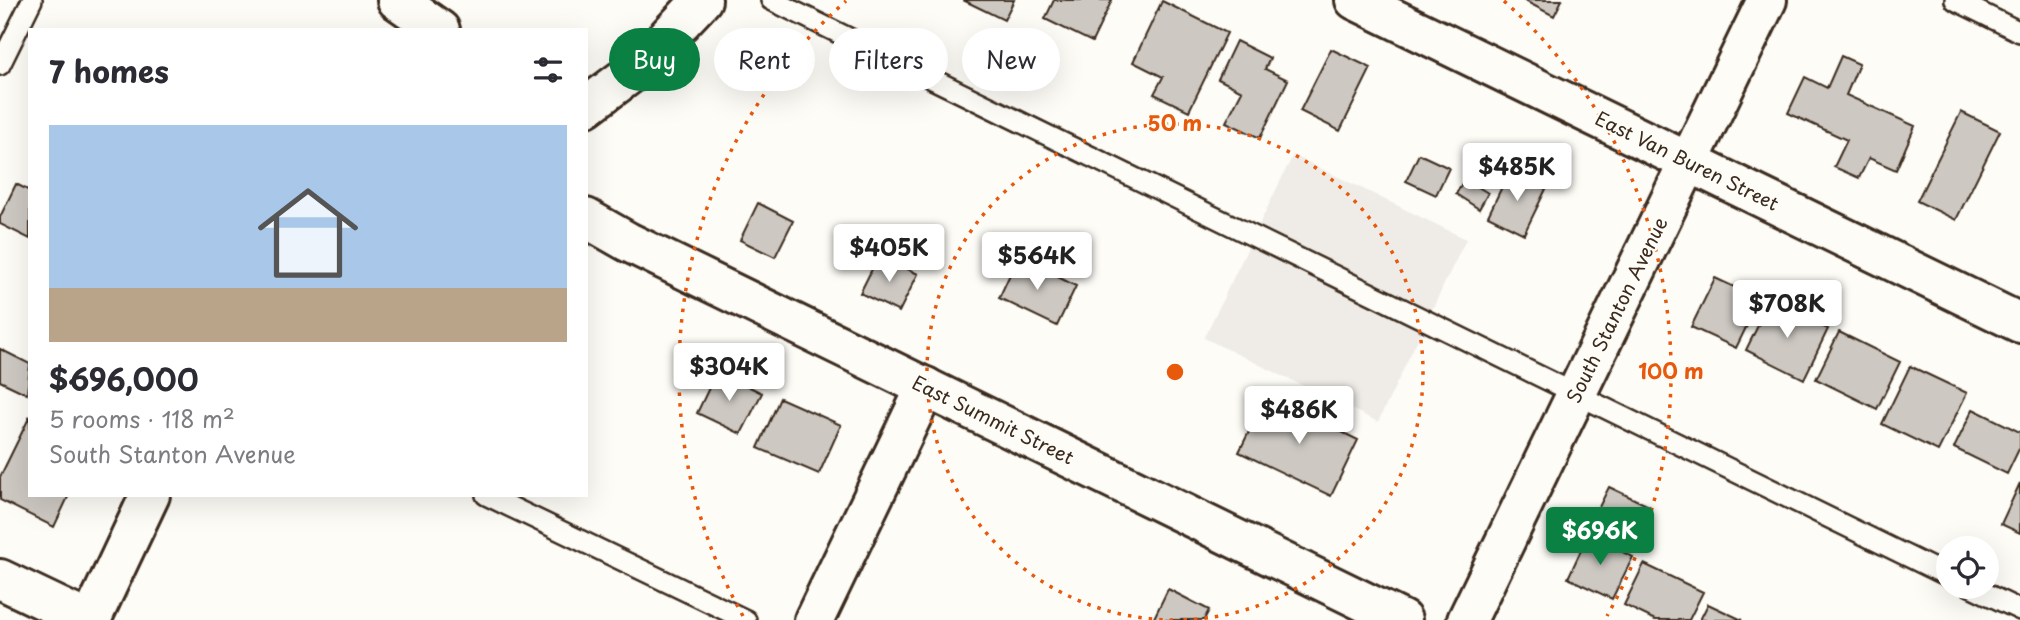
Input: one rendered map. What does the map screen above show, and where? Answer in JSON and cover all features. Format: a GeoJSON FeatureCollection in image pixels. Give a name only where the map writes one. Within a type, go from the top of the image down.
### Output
{"type":"FeatureCollection","features":[{"type":"Feature","properties":{"kind":"street"},"geometry":{"type":"LineString","coordinates":[[397,0],[437,28]]}},
{"type":"Feature","properties":{"kind":"street"},"geometry":{"type":"LineString","coordinates":[[588,106],[638,68],[702,0]]}},
{"type":"Feature","properties":{"kind":"street","name":"East Van Buren Street"},"geometry":{"type":"LineString","coordinates":[[1355,0],[2020,323]]}},
{"type":"Feature","properties":{"kind":"street","name":"South Stanton Avenue"},"geometry":{"type":"LineString","coordinates":[[1467,620],[1767,0]]}},
{"type":"Feature","properties":{"kind":"street","name":"East Summit Street"},"geometry":{"type":"LineString","coordinates":[[588,219],[628,242],[1402,620]]}},
{"type":"Feature","properties":{"kind":"street"},"geometry":{"type":"LineString","coordinates":[[814,620],[926,387]]}},
{"type":"Feature","properties":{"kind":"street"},"geometry":{"type":"LineString","coordinates":[[0,579],[88,620],[149,497]]}},
{"type":"Feature","properties":{"kind":"lane"},"geometry":{"type":"LineString","coordinates":[[0,65],[32,0]]}},
{"type":"Feature","properties":{"kind":"lane"},"geometry":{"type":"LineString","coordinates":[[771,0],[1936,570]]}},
{"type":"Feature","properties":{"kind":"lane"},"geometry":{"type":"LineString","coordinates":[[1955,0],[2020,32]]}},
{"type":"Feature","properties":{"kind":"lane"},"geometry":{"type":"LineString","coordinates":[[490,497],[746,620]]}},
{"type":"Feature","properties":{"kind":"lane"},"geometry":{"type":"LineString","coordinates":[[1997,599],[2020,610]]}},
{"type":"Feature","properties":{"kind":"shaded area"},"geometry":{"type":"Polygon","coordinates":[[[1293,155],[1466,239],[1378,422],[1204,338],[1293,155]]]}},
{"type":"Feature","properties":{"kind":"building"},"geometry":{"type":"Polygon","coordinates":[[[963,0],[1014,0],[1004,20],[963,0]]]}},
{"type":"Feature","properties":{"kind":"building"},"geometry":{"type":"Polygon","coordinates":[[[1054,0],[1112,0],[1092,42],[1045,19],[1054,0]]]}},
{"type":"Feature","properties":{"kind":"building"},"geometry":{"type":"Polygon","coordinates":[[[1523,0],[1562,0],[1554,16],[1523,0]]]}},
{"type":"Feature","properties":{"kind":"building"},"geometry":{"type":"Polygon","coordinates":[[[1162,1],[1227,33],[1189,111],[1154,94],[1163,77],[1133,62],[1162,1]]]}},
{"type":"Feature","properties":{"kind":"building"},"geometry":{"type":"Polygon","coordinates":[[[1236,41],[1270,58],[1265,69],[1288,80],[1260,138],[1226,122],[1242,91],[1218,79],[1236,41]]]}},
{"type":"Feature","properties":{"kind":"building"},"geometry":{"type":"Polygon","coordinates":[[[1331,49],[1371,68],[1340,131],[1300,111],[1331,49]]]}},
{"type":"Feature","properties":{"kind":"building"},"geometry":{"type":"Polygon","coordinates":[[[1841,56],[1859,64],[1846,95],[1915,126],[1896,170],[1869,158],[1859,178],[1834,167],[1847,140],[1788,113],[1805,77],[1827,88],[1841,56]]]}},
{"type":"Feature","properties":{"kind":"building"},"geometry":{"type":"Polygon","coordinates":[[[1961,112],[2000,131],[1956,220],[1917,201],[1961,112]]]}},
{"type":"Feature","properties":{"kind":"building"},"geometry":{"type":"Polygon","coordinates":[[[1419,154],[1449,168],[1436,195],[1406,181],[1419,154]]]}},
{"type":"Feature","properties":{"kind":"building"},"geometry":{"type":"Polygon","coordinates":[[[1509,172],[1546,189],[1524,234],[1488,216],[1509,172]]]}},
{"type":"Feature","properties":{"kind":"building"},"geometry":{"type":"Polygon","coordinates":[[[1465,179],[1488,193],[1479,209],[1456,194],[1465,179]]]}},
{"type":"Feature","properties":{"kind":"building"},"geometry":{"type":"Polygon","coordinates":[[[16,184],[28,190],[28,238],[0,224],[0,217],[16,184]]]}},
{"type":"Feature","properties":{"kind":"building"},"geometry":{"type":"Polygon","coordinates":[[[758,203],[793,221],[775,257],[740,240],[758,203]]]}},
{"type":"Feature","properties":{"kind":"building"},"geometry":{"type":"Polygon","coordinates":[[[879,255],[918,274],[899,312],[860,293],[879,255]]]}},
{"type":"Feature","properties":{"kind":"building"},"geometry":{"type":"Polygon","coordinates":[[[1018,257],[1076,286],[1057,326],[999,298],[1018,257]]]}},
{"type":"Feature","properties":{"kind":"building"},"geometry":{"type":"Polygon","coordinates":[[[1715,278],[1760,299],[1736,348],[1691,327],[1715,278]]]}},
{"type":"Feature","properties":{"kind":"building"},"geometry":{"type":"Polygon","coordinates":[[[1770,301],[1828,329],[1804,379],[1746,350],[1770,301]]]}},
{"type":"Feature","properties":{"kind":"building"},"geometry":{"type":"Polygon","coordinates":[[[1839,332],[1900,362],[1877,409],[1816,379],[1839,332]]]}},
{"type":"Feature","properties":{"kind":"building"},"geometry":{"type":"Polygon","coordinates":[[[0,349],[28,363],[27,394],[0,381],[0,349]]]}},
{"type":"Feature","properties":{"kind":"building"},"geometry":{"type":"Polygon","coordinates":[[[1910,366],[1967,393],[1938,451],[1882,424],[1910,366]]]}},
{"type":"Feature","properties":{"kind":"building"},"geometry":{"type":"Polygon","coordinates":[[[717,371],[762,393],[741,434],[697,413],[717,371]]]}},
{"type":"Feature","properties":{"kind":"building"},"geometry":{"type":"Polygon","coordinates":[[[1267,395],[1358,440],[1331,496],[1239,452],[1267,395]]]}},
{"type":"Feature","properties":{"kind":"building"},"geometry":{"type":"Polygon","coordinates":[[[780,398],[841,425],[819,474],[758,448],[780,398]]]}},
{"type":"Feature","properties":{"kind":"building"},"geometry":{"type":"Polygon","coordinates":[[[1973,409],[2020,432],[2020,447],[2007,474],[1954,448],[1973,409]]]}},
{"type":"Feature","properties":{"kind":"building"},"geometry":{"type":"Polygon","coordinates":[[[28,420],[28,497],[68,497],[54,527],[0,500],[0,477],[28,420]]]}},
{"type":"Feature","properties":{"kind":"building"},"geometry":{"type":"Polygon","coordinates":[[[2020,483],[2020,533],[2001,524],[2020,483]]]}},
{"type":"Feature","properties":{"kind":"building"},"geometry":{"type":"Polygon","coordinates":[[[1609,487],[1649,506],[1632,543],[1591,523],[1609,487]]]}},
{"type":"Feature","properties":{"kind":"building"},"geometry":{"type":"Polygon","coordinates":[[[1588,535],[1633,557],[1612,599],[1568,578],[1588,535]]]}},
{"type":"Feature","properties":{"kind":"building"},"geometry":{"type":"Polygon","coordinates":[[[1644,564],[1703,592],[1689,620],[1655,620],[1624,605],[1644,564]]]}},
{"type":"Feature","properties":{"kind":"building"},"geometry":{"type":"Polygon","coordinates":[[[1168,589],[1209,610],[1204,620],[1153,620],[1168,589]]]}},
{"type":"Feature","properties":{"kind":"building"},"geometry":{"type":"Polygon","coordinates":[[[1708,604],[1742,620],[1700,620],[1708,604]]]}}]}
